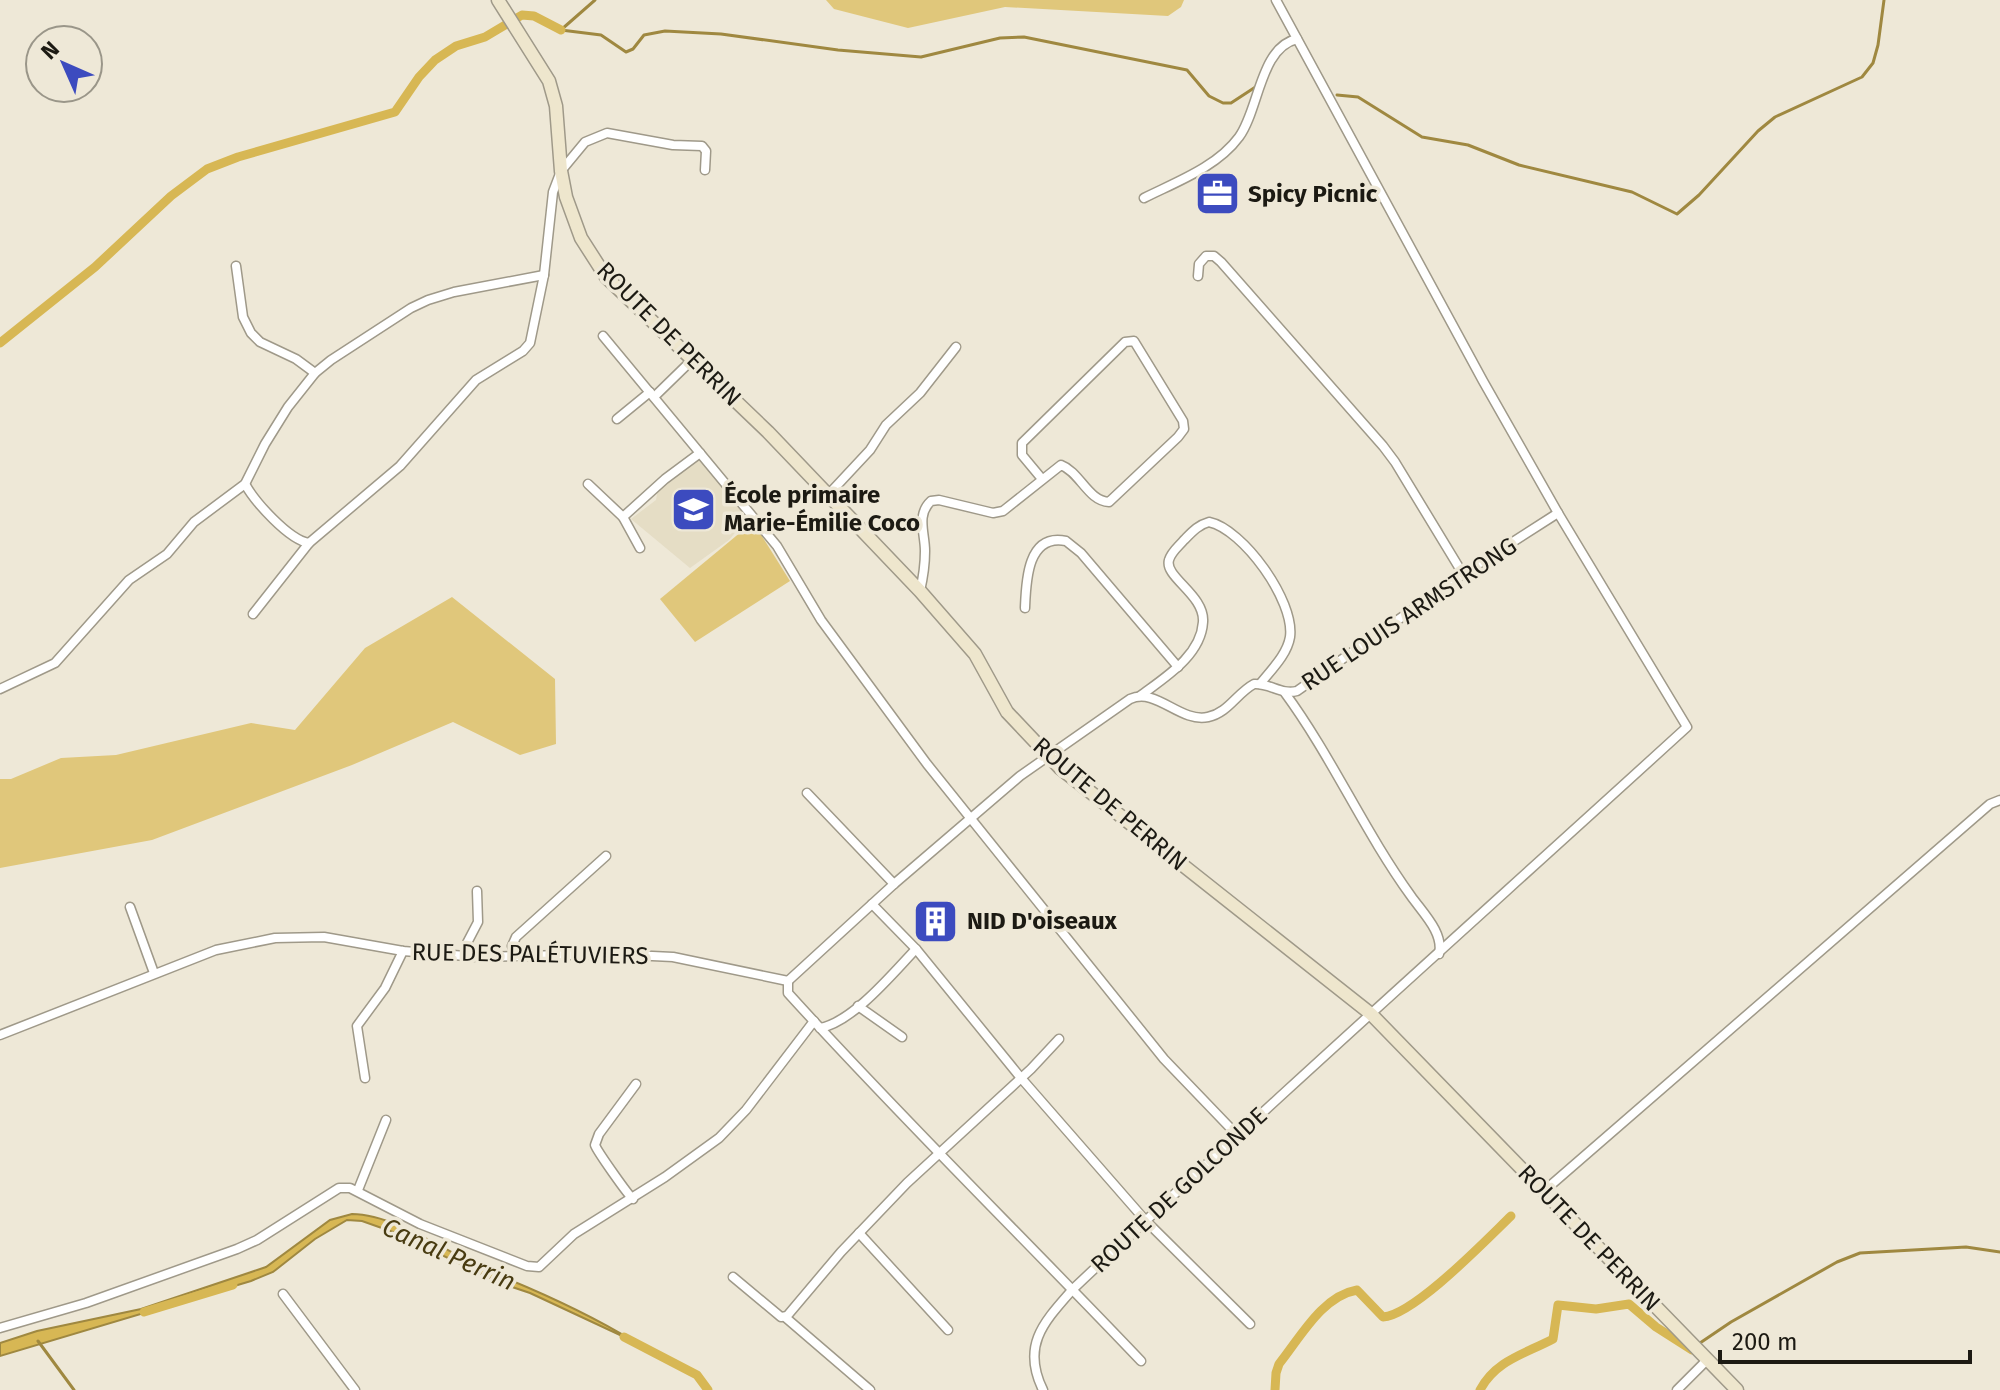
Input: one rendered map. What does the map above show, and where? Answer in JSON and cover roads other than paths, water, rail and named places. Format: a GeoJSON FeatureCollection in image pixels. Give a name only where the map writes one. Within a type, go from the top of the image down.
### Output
{"type":"FeatureCollection","features":[{"type":"Feature","properties":{"kind":"main road","name":"ROUTE DE PERRIN"},"geometry":{"type":"LineString","coordinates":[[502,5],[544,69],[553,92],[561,171],[575,223],[596,265],[621,293],[768,432],[920,591],[975,654],[1007,712],[1049,757],[1371,1014],[1737,1390]]}},
{"type":"Feature","properties":{"kind":"street"},"geometry":{"type":"LineString","coordinates":[[1276,0],[1558,513]]}},
{"type":"Feature","properties":{"kind":"street"},"geometry":{"type":"LineString","coordinates":[[1144,198],[1196,172],[1229,148],[1252,114],[1272,58],[1283,44],[1297,39]]}},
{"type":"Feature","properties":{"kind":"street"},"geometry":{"type":"LineString","coordinates":[[253,614],[309,543],[392,473],[481,375],[528,346],[533,336],[544,275],[553,192],[561,171],[585,142],[607,133],[673,145],[702,146],[706,151],[705,170]]}},
{"type":"Feature","properties":{"kind":"street"},"geometry":{"type":"LineString","coordinates":[[1198,276],[1199,264],[1206,256],[1214,256],[1221,262],[1383,446],[1463,574]]}},
{"type":"Feature","properties":{"kind":"street"},"geometry":{"type":"LineString","coordinates":[[236,266],[243,317],[251,333],[260,342],[296,359],[315,373]]}},
{"type":"Feature","properties":{"kind":"street"},"geometry":{"type":"LineString","coordinates":[[0,689],[55,663],[129,580],[167,554],[197,519],[245,484],[280,420],[315,373],[331,360],[428,300],[544,275]]}},
{"type":"Feature","properties":{"kind":"street"},"geometry":{"type":"LineString","coordinates":[[603,336],[777,546],[821,620],[927,764],[1164,1059],[1237,1135]]}},
{"type":"Feature","properties":{"kind":"street"},"geometry":{"type":"LineString","coordinates":[[920,591],[925,550],[922,517],[928,503],[939,500],[993,513],[1016,503],[1054,468],[1064,465],[1097,499],[1109,502],[1182,431],[1181,418],[1134,341],[1125,342],[1022,443],[1022,455],[1042,479]]}},
{"type":"Feature","properties":{"kind":"street"},"geometry":{"type":"LineString","coordinates":[[828,495],[870,450],[888,423],[920,393],[956,347]]}},
{"type":"Feature","properties":{"kind":"street"},"geometry":{"type":"LineString","coordinates":[[617,419],[693,359]]}},
{"type":"Feature","properties":{"kind":"street"},"geometry":{"type":"LineString","coordinates":[[623,517],[700,453]]}},
{"type":"Feature","properties":{"kind":"street"},"geometry":{"type":"LineString","coordinates":[[245,484],[289,533],[309,543]]}},
{"type":"Feature","properties":{"kind":"street"},"geometry":{"type":"LineString","coordinates":[[588,484],[623,517],[640,548]]}},
{"type":"Feature","properties":{"kind":"street","name":"RUE LOUIS ARMSTRONG"},"geometry":{"type":"LineString","coordinates":[[1260,684],[1285,693],[1301,689],[1463,574],[1558,513]]}},
{"type":"Feature","properties":{"kind":"street","name":"ROUTE DE GOLCONDE"},"geometry":{"type":"LineString","coordinates":[[1043,1390],[1034,1370],[1036,1342],[1044,1324],[1073,1289],[1237,1135],[1687,727],[1558,513]]}},
{"type":"Feature","properties":{"kind":"street"},"geometry":{"type":"LineString","coordinates":[[1140,696],[1188,716],[1207,718],[1220,713],[1251,686],[1260,684],[1287,647],[1290,630],[1276,587],[1259,561],[1218,525],[1211,522],[1199,525],[1169,559],[1169,569],[1193,594],[1203,613],[1199,638],[1178,667],[1020,776],[894,884],[788,981],[788,993],[938,1153],[1141,1361]]}},
{"type":"Feature","properties":{"kind":"street"},"geometry":{"type":"LineString","coordinates":[[1025,608],[1027,579],[1034,555],[1048,542],[1066,541],[1081,553],[1178,667]]}},
{"type":"Feature","properties":{"kind":"street"},"geometry":{"type":"LineString","coordinates":[[1285,693],[1305,720],[1390,867],[1434,928],[1440,943],[1438,955]]}},
{"type":"Feature","properties":{"kind":"street"},"geometry":{"type":"LineString","coordinates":[[807,793],[894,884]]}},
{"type":"Feature","properties":{"kind":"street"},"geometry":{"type":"LineString","coordinates":[[1544,1191],[1787,977],[1990,804],[2000,800]]}},
{"type":"Feature","properties":{"kind":"street"},"geometry":{"type":"LineString","coordinates":[[516,955],[512,946],[516,937],[606,856]]}},
{"type":"Feature","properties":{"kind":"street"},"geometry":{"type":"LineString","coordinates":[[477,891],[478,922],[467,945],[478,957]]}},
{"type":"Feature","properties":{"kind":"street"},"geometry":{"type":"LineString","coordinates":[[872,904],[916,949],[1021,1078],[1145,1220],[1250,1324]]}},
{"type":"Feature","properties":{"kind":"street"},"geometry":{"type":"LineString","coordinates":[[130,907],[154,973]]}},
{"type":"Feature","properties":{"kind":"street","name":"RUE DES PALÉTUVIERS"},"geometry":{"type":"LineString","coordinates":[[0,1035],[154,973],[231,946],[275,938],[324,937],[403,951],[478,957],[673,957],[788,981]]}},
{"type":"Feature","properties":{"kind":"street"},"geometry":{"type":"LineString","coordinates":[[817,1024],[833,1024],[858,1006],[916,949]]}},
{"type":"Feature","properties":{"kind":"street"},"geometry":{"type":"LineString","coordinates":[[365,1078],[357,1026],[385,988],[403,951]]}},
{"type":"Feature","properties":{"kind":"street"},"geometry":{"type":"LineString","coordinates":[[858,1006],[902,1037]]}},
{"type":"Feature","properties":{"kind":"street"},"geometry":{"type":"LineString","coordinates":[[0,1328],[86,1303],[209,1261],[257,1240],[339,1188],[358,1190],[420,1224],[535,1268],[544,1264],[579,1230],[633,1199],[696,1156],[736,1123],[817,1024]]}},
{"type":"Feature","properties":{"kind":"street"},"geometry":{"type":"LineString","coordinates":[[785,1317],[859,1233],[938,1153],[1059,1039]]}},
{"type":"Feature","properties":{"kind":"street"},"geometry":{"type":"LineString","coordinates":[[633,1199],[625,1193],[618,1177],[601,1158],[595,1145],[599,1134],[636,1084]]}},
{"type":"Feature","properties":{"kind":"street"},"geometry":{"type":"LineString","coordinates":[[358,1190],[386,1120]]}},
{"type":"Feature","properties":{"kind":"street"},"geometry":{"type":"LineString","coordinates":[[859,1233],[948,1330]]}},
{"type":"Feature","properties":{"kind":"street"},"geometry":{"type":"LineString","coordinates":[[733,1277],[870,1390]]}},
{"type":"Feature","properties":{"kind":"street"},"geometry":{"type":"LineString","coordinates":[[283,1294],[355,1390]]}},
{"type":"Feature","properties":{"kind":"street"},"geometry":{"type":"LineString","coordinates":[[1677,1390],[1703,1356]]}},
{"type":"Feature","properties":{"kind":"water"},"geometry":{"type":"Polygon","coordinates":[[[352,1214],[388,1221],[407,1229],[481,1267],[585,1314],[635,1342],[393,1232],[362,1221],[347,1220],[315,1239],[273,1272],[251,1281],[0,1356],[0,1343],[37,1331],[141,1309],[266,1267],[330,1220],[352,1214]]]}},
{"type":"Feature","properties":{"kind":"waterway"},"geometry":{"type":"LineString","coordinates":[[562,29],[595,0]]}},
{"type":"Feature","properties":{"kind":"waterway"},"geometry":{"type":"LineString","coordinates":[[1337,95],[1358,97],[1422,137],[1468,145],[1519,165],[1632,192],[1677,214],[1775,117],[1862,77],[1873,63],[1884,0]]}},
{"type":"Feature","properties":{"kind":"waterway"},"geometry":{"type":"LineString","coordinates":[[0,343],[95,267],[171,196],[207,169],[238,157],[395,112],[435,60],[456,46],[485,37],[522,15],[534,16],[561,30]]}},
{"type":"Feature","properties":{"kind":"waterway"},"geometry":{"type":"LineString","coordinates":[[561,30],[601,35],[626,52],[633,49],[644,35],[665,31],[721,34],[838,50],[921,57],[1000,38],[1024,37],[1187,70],[1209,96],[1223,103],[1231,103],[1257,86]]}},
{"type":"Feature","properties":{"kind":"waterway"},"geometry":{"type":"LineString","coordinates":[[1275,1390],[1279,1364],[1322,1309],[1333,1300],[1357,1290],[1383,1317],[1396,1313],[1413,1304],[1449,1275],[1511,1216]]}},
{"type":"Feature","properties":{"kind":"waterway","name":"Canal Perrin"},"geometry":{"type":"LineString","coordinates":[[1697,1345],[1731,1322],[1837,1262],[1860,1253],[1966,1247],[2000,1252]]}},
{"type":"Feature","properties":{"kind":"waterway","name":"Canal Perrin"},"geometry":{"type":"LineString","coordinates":[[144,1312],[233,1285]]}},
{"type":"Feature","properties":{"kind":"waterway","name":"Canal Perrin"},"geometry":{"type":"LineString","coordinates":[[1480,1390],[1494,1371],[1553,1339],[1558,1305],[1596,1309],[1629,1304],[1656,1327],[1692,1350]]}},
{"type":"Feature","properties":{"kind":"waterway","name":"Canal Perrin"},"geometry":{"type":"LineString","coordinates":[[624,1337],[697,1375],[708,1390]]}},
{"type":"Feature","properties":{"kind":"waterway"},"geometry":{"type":"LineString","coordinates":[[38,1341],[74,1390]]}},
{"type":"Feature","properties":{"kind":"place","name":"Spicy Picnic"},"geometry":{"type":"Point","coordinates":[1217,194]}},
{"type":"Feature","properties":{"kind":"place","name":"École primaire Marie-Émilie Coco"},"geometry":{"type":"Point","coordinates":[693,509]}},
{"type":"Feature","properties":{"kind":"place","name":"NID D'oiseaux"},"geometry":{"type":"Point","coordinates":[936,921]}}]}
